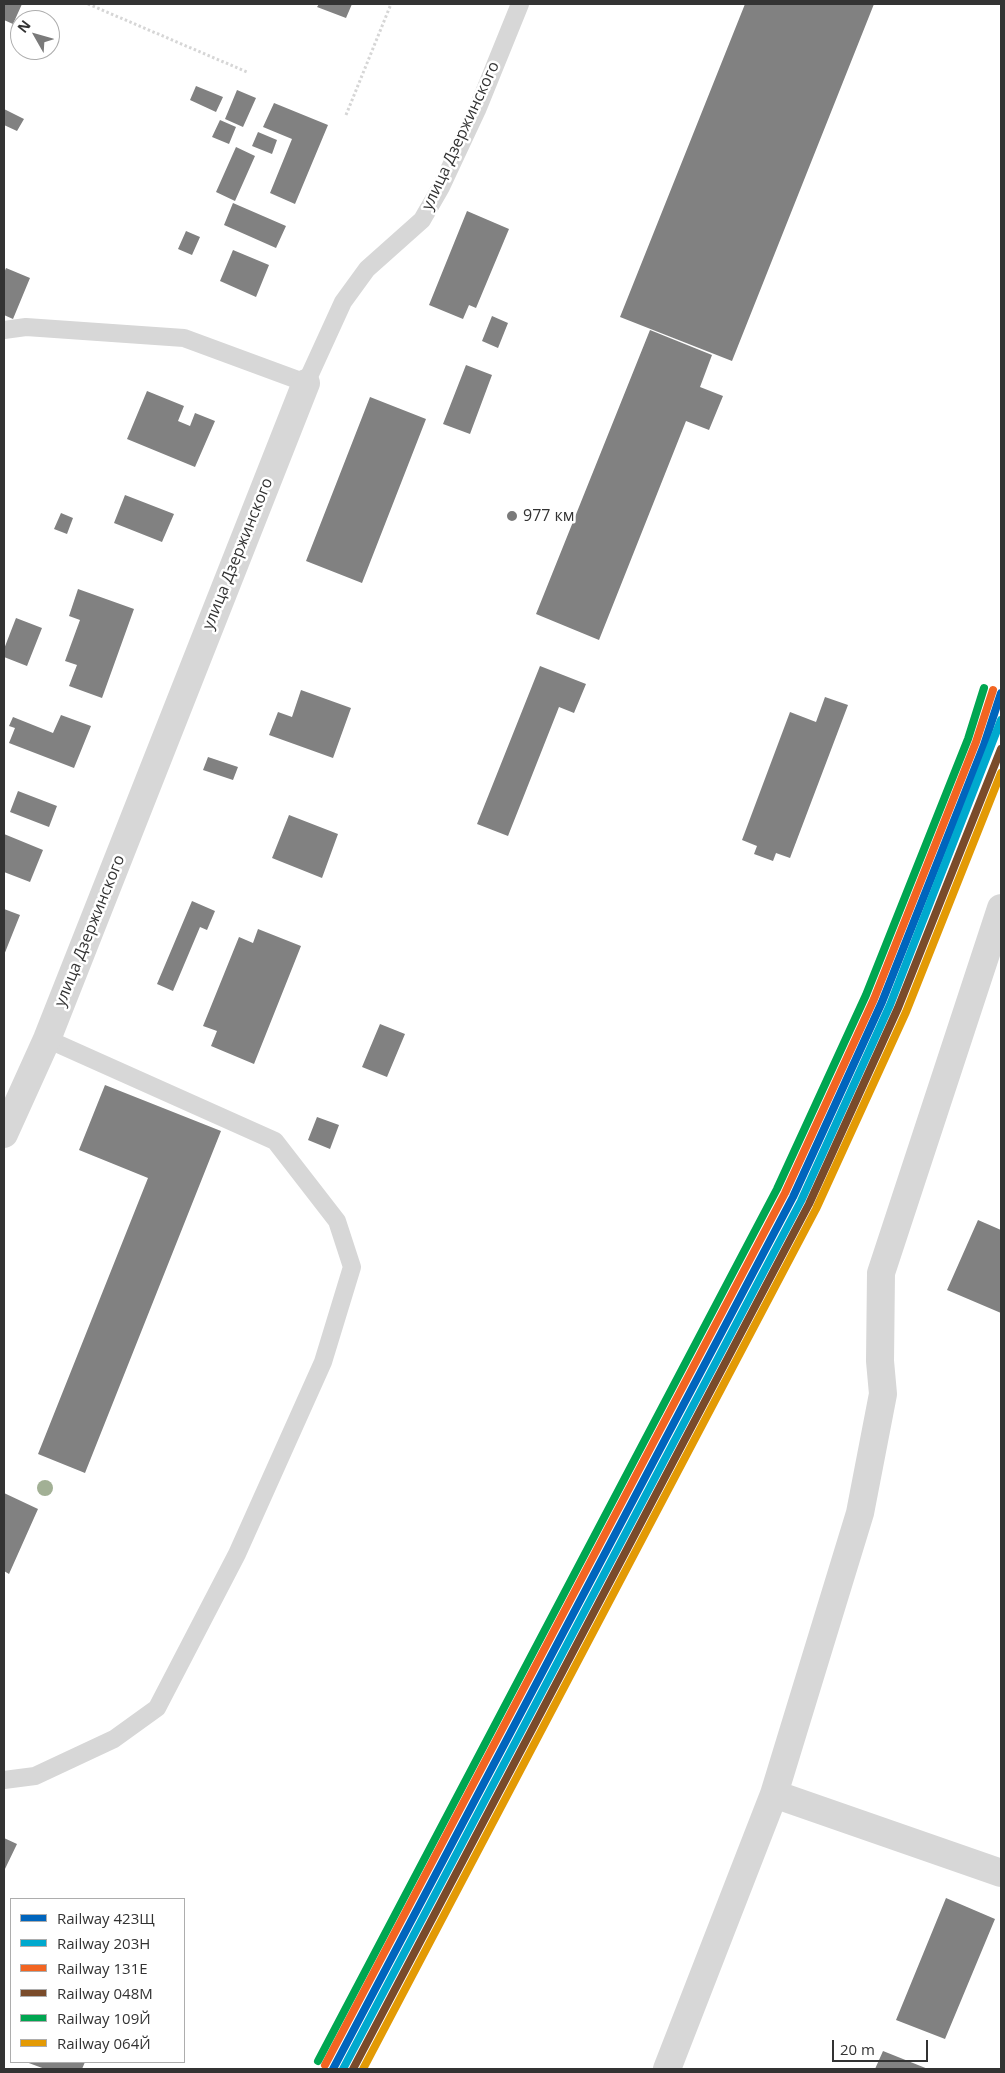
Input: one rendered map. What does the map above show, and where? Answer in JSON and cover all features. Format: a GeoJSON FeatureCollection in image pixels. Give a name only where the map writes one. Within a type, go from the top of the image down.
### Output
{"type":"FeatureCollection","features":[{"type":"Feature","properties":{"kind":"street","name":"улица Дзержинского"},"geometry":{"type":"LineString","coordinates":[[4,1134],[47,1038],[306,383]]}},
{"type":"Feature","properties":{"kind":"street"},"geometry":{"type":"LineString","coordinates":[[667,2069],[774,1794],[860,1513],[883,1394],[880,1361],[881,1273],[1001,908]]}},
{"type":"Feature","properties":{"kind":"street"},"geometry":{"type":"LineString","coordinates":[[774,1794],[1001,1872]]}},
{"type":"Feature","properties":{"kind":"lane","name":"улица Дзержинского"},"geometry":{"type":"LineString","coordinates":[[306,383],[343,302],[367,269],[422,220],[441,186],[477,110],[520,4]]}},
{"type":"Feature","properties":{"kind":"lane"},"geometry":{"type":"LineString","coordinates":[[4,330],[26,327],[184,338],[306,383]]}},
{"type":"Feature","properties":{"kind":"lane"},"geometry":{"type":"LineString","coordinates":[[4,1780],[36,1776],[114,1739],[157,1708],[237,1554],[310,1390],[322,1362],[352,1267],[337,1221],[275,1140],[47,1038]]}},
{"type":"Feature","properties":{"kind":"path"},"geometry":{"type":"LineString","coordinates":[[88,4],[247,72]]}},
{"type":"Feature","properties":{"kind":"path"},"geometry":{"type":"LineString","coordinates":[[346,115],[391,4]]}},
{"type":"Feature","properties":{"kind":"building"},"geometry":{"type":"Polygon","coordinates":[[[5,4],[22,4],[19,10],[10,10],[10,23],[4,20],[5,4]]]}},
{"type":"Feature","properties":{"kind":"building"},"geometry":{"type":"Polygon","coordinates":[[[319,4],[352,4],[346,18],[317,7],[319,4]]]}},
{"type":"Feature","properties":{"kind":"building"},"geometry":{"type":"Polygon","coordinates":[[[745,4],[874,4],[732,361],[620,317],[745,4]]]}},
{"type":"Feature","properties":{"kind":"building"},"geometry":{"type":"Polygon","coordinates":[[[196,86],[223,97],[216,112],[190,100],[196,86]]]}},
{"type":"Feature","properties":{"kind":"building"},"geometry":{"type":"Polygon","coordinates":[[[237,90],[256,98],[243,127],[225,119],[237,90]]]}},
{"type":"Feature","properties":{"kind":"building"},"geometry":{"type":"Polygon","coordinates":[[[274,103],[328,125],[295,204],[270,193],[292,139],[263,127],[274,103]]]}},
{"type":"Feature","properties":{"kind":"building"},"geometry":{"type":"Polygon","coordinates":[[[4,109],[24,119],[17,131],[4,125],[4,109]]]}},
{"type":"Feature","properties":{"kind":"building"},"geometry":{"type":"Polygon","coordinates":[[[220,120],[236,127],[229,144],[212,137],[220,120]]]}},
{"type":"Feature","properties":{"kind":"building"},"geometry":{"type":"Polygon","coordinates":[[[258,132],[277,140],[272,154],[252,146],[258,132]]]}},
{"type":"Feature","properties":{"kind":"building"},"geometry":{"type":"Polygon","coordinates":[[[236,147],[255,156],[235,201],[216,192],[236,147]]]}},
{"type":"Feature","properties":{"kind":"building"},"geometry":{"type":"Polygon","coordinates":[[[233,203],[286,226],[276,248],[224,225],[233,203]]]}},
{"type":"Feature","properties":{"kind":"building"},"geometry":{"type":"Polygon","coordinates":[[[467,211],[509,229],[476,308],[469,305],[463,319],[429,305],[467,211]]]}},
{"type":"Feature","properties":{"kind":"building"},"geometry":{"type":"Polygon","coordinates":[[[186,231],[200,237],[192,255],[178,249],[186,231]]]}},
{"type":"Feature","properties":{"kind":"building"},"geometry":{"type":"Polygon","coordinates":[[[233,250],[269,265],[256,297],[220,281],[233,250]]]}},
{"type":"Feature","properties":{"kind":"building"},"geometry":{"type":"Polygon","coordinates":[[[6,268],[30,278],[13,319],[4,315],[4,273],[6,268]]]}},
{"type":"Feature","properties":{"kind":"building"},"geometry":{"type":"Polygon","coordinates":[[[492,316],[508,323],[498,348],[482,341],[492,316]]]}},
{"type":"Feature","properties":{"kind":"building"},"geometry":{"type":"Polygon","coordinates":[[[650,330],[712,355],[700,387],[723,396],[709,430],[686,421],[599,640],[536,614],[650,330]]]}},
{"type":"Feature","properties":{"kind":"building"},"geometry":{"type":"Polygon","coordinates":[[[466,365],[492,375],[470,434],[443,424],[466,365]]]}},
{"type":"Feature","properties":{"kind":"building"},"geometry":{"type":"Polygon","coordinates":[[[147,391],[184,406],[178,421],[190,426],[195,413],[215,421],[195,467],[127,439],[147,391]]]}},
{"type":"Feature","properties":{"kind":"building"},"geometry":{"type":"Polygon","coordinates":[[[370,397],[426,419],[362,583],[306,561],[370,397]]]}},
{"type":"Feature","properties":{"kind":"building"},"geometry":{"type":"Polygon","coordinates":[[[125,495],[174,514],[162,542],[114,523],[125,495]]]}},
{"type":"Feature","properties":{"kind":"building"},"geometry":{"type":"Polygon","coordinates":[[[61,513],[73,518],[67,534],[54,529],[61,513]]]}},
{"type":"Feature","properties":{"kind":"building"},"geometry":{"type":"Polygon","coordinates":[[[78,589],[134,609],[102,698],[69,686],[77,665],[65,661],[80,620],[69,616],[78,589]]]}},
{"type":"Feature","properties":{"kind":"building"},"geometry":{"type":"Polygon","coordinates":[[[16,618],[42,628],[27,666],[4,657],[4,649],[16,618]]]}},
{"type":"Feature","properties":{"kind":"building"},"geometry":{"type":"Polygon","coordinates":[[[540,666],[586,684],[574,713],[559,707],[508,836],[477,824],[540,666]]]}},
{"type":"Feature","properties":{"kind":"building"},"geometry":{"type":"Polygon","coordinates":[[[301,690],[351,708],[333,758],[269,735],[278,712],[292,717],[301,690]]]}},
{"type":"Feature","properties":{"kind":"building"},"geometry":{"type":"Polygon","coordinates":[[[825,697],[848,705],[790,858],[776,853],[773,861],[754,854],[757,846],[742,840],[790,712],[816,722],[825,697]]]}},
{"type":"Feature","properties":{"kind":"building"},"geometry":{"type":"Polygon","coordinates":[[[61,715],[91,726],[74,768],[9,743],[15,728],[9,726],[13,717],[53,733],[61,715]]]}},
{"type":"Feature","properties":{"kind":"building"},"geometry":{"type":"Polygon","coordinates":[[[208,757],[238,767],[233,780],[203,770],[208,757]]]}},
{"type":"Feature","properties":{"kind":"building"},"geometry":{"type":"Polygon","coordinates":[[[18,791],[57,806],[49,827],[10,812],[18,791]]]}},
{"type":"Feature","properties":{"kind":"building"},"geometry":{"type":"Polygon","coordinates":[[[289,815],[338,834],[322,878],[272,858],[289,815]]]}},
{"type":"Feature","properties":{"kind":"building"},"geometry":{"type":"Polygon","coordinates":[[[4,834],[43,850],[30,882],[4,872],[4,834]]]}},
{"type":"Feature","properties":{"kind":"building"},"geometry":{"type":"Polygon","coordinates":[[[192,901],[215,911],[207,930],[200,927],[173,991],[157,984],[192,901]]]}},
{"type":"Feature","properties":{"kind":"building"},"geometry":{"type":"Polygon","coordinates":[[[4,909],[20,915],[4,955],[4,909]]]}},
{"type":"Feature","properties":{"kind":"building"},"geometry":{"type":"Polygon","coordinates":[[[258,929],[301,946],[254,1064],[211,1046],[217,1031],[203,1026],[239,937],[253,943],[258,929]]]}},
{"type":"Feature","properties":{"kind":"building"},"geometry":{"type":"Polygon","coordinates":[[[380,1024],[405,1034],[387,1077],[362,1067],[380,1024]]]}},
{"type":"Feature","properties":{"kind":"building"},"geometry":{"type":"Polygon","coordinates":[[[105,1085],[221,1131],[85,1473],[38,1454],[148,1178],[79,1150],[105,1085]]]}},
{"type":"Feature","properties":{"kind":"building"},"geometry":{"type":"Polygon","coordinates":[[[317,1117],[339,1125],[330,1149],[308,1140],[317,1117]]]}},
{"type":"Feature","properties":{"kind":"building"},"geometry":{"type":"Polygon","coordinates":[[[978,1220],[1001,1230],[1001,1313],[947,1290],[978,1220]]]}},
{"type":"Feature","properties":{"kind":"building"},"geometry":{"type":"Polygon","coordinates":[[[4,1493],[38,1509],[9,1574],[4,1571],[4,1493]]]}},
{"type":"Feature","properties":{"kind":"building"},"geometry":{"type":"Polygon","coordinates":[[[4,1838],[17,1844],[4,1871],[4,1838]]]}},
{"type":"Feature","properties":{"kind":"building"},"geometry":{"type":"Polygon","coordinates":[[[946,1898],[995,1919],[945,2039],[896,2020],[946,1898]]]}},
{"type":"Feature","properties":{"kind":"building"},"geometry":{"type":"Polygon","coordinates":[[[883,2051],[928,2069],[875,2069],[883,2051]]]}},
{"type":"Feature","properties":{"kind":"building"},"geometry":{"type":"Polygon","coordinates":[[[29,2063],[85,2063],[82,2069],[45,2069],[29,2063]]]}},
{"type":"Feature","properties":{"kind":"rail line","name":"109Й"},"geometry":{"type":"LineString","coordinates":[[318,2061],[777,1189],[866,995],[968,739],[984,688]]}},
{"type":"Feature","properties":{"kind":"rail line","name":"131Е"},"geometry":{"type":"LineString","coordinates":[[325,2065],[785,1193],[874,999],[976,742],[993,690]]}},
{"type":"Feature","properties":{"kind":"rail line","name":"423Щ"},"geometry":{"type":"LineString","coordinates":[[333,2069],[793,1197],[882,1002],[984,745],[1001,693]]}},
{"type":"Feature","properties":{"kind":"rail line","name":"203Н"},"geometry":{"type":"LineString","coordinates":[[343,2069],[801,1201],[890,1005],[1001,720]]}},
{"type":"Feature","properties":{"kind":"rail line","name":"048М"},"geometry":{"type":"LineString","coordinates":[[353,2069],[809,1204],[898,1008],[1001,749]]}},
{"type":"Feature","properties":{"kind":"rail line","name":"064Й"},"geometry":{"type":"LineString","coordinates":[[363,2069],[816,1209],[906,1012],[1001,773]]}},
{"type":"Feature","properties":{"kind":"place","name":"977 км"},"geometry":{"type":"Point","coordinates":[512,516]}}]}
